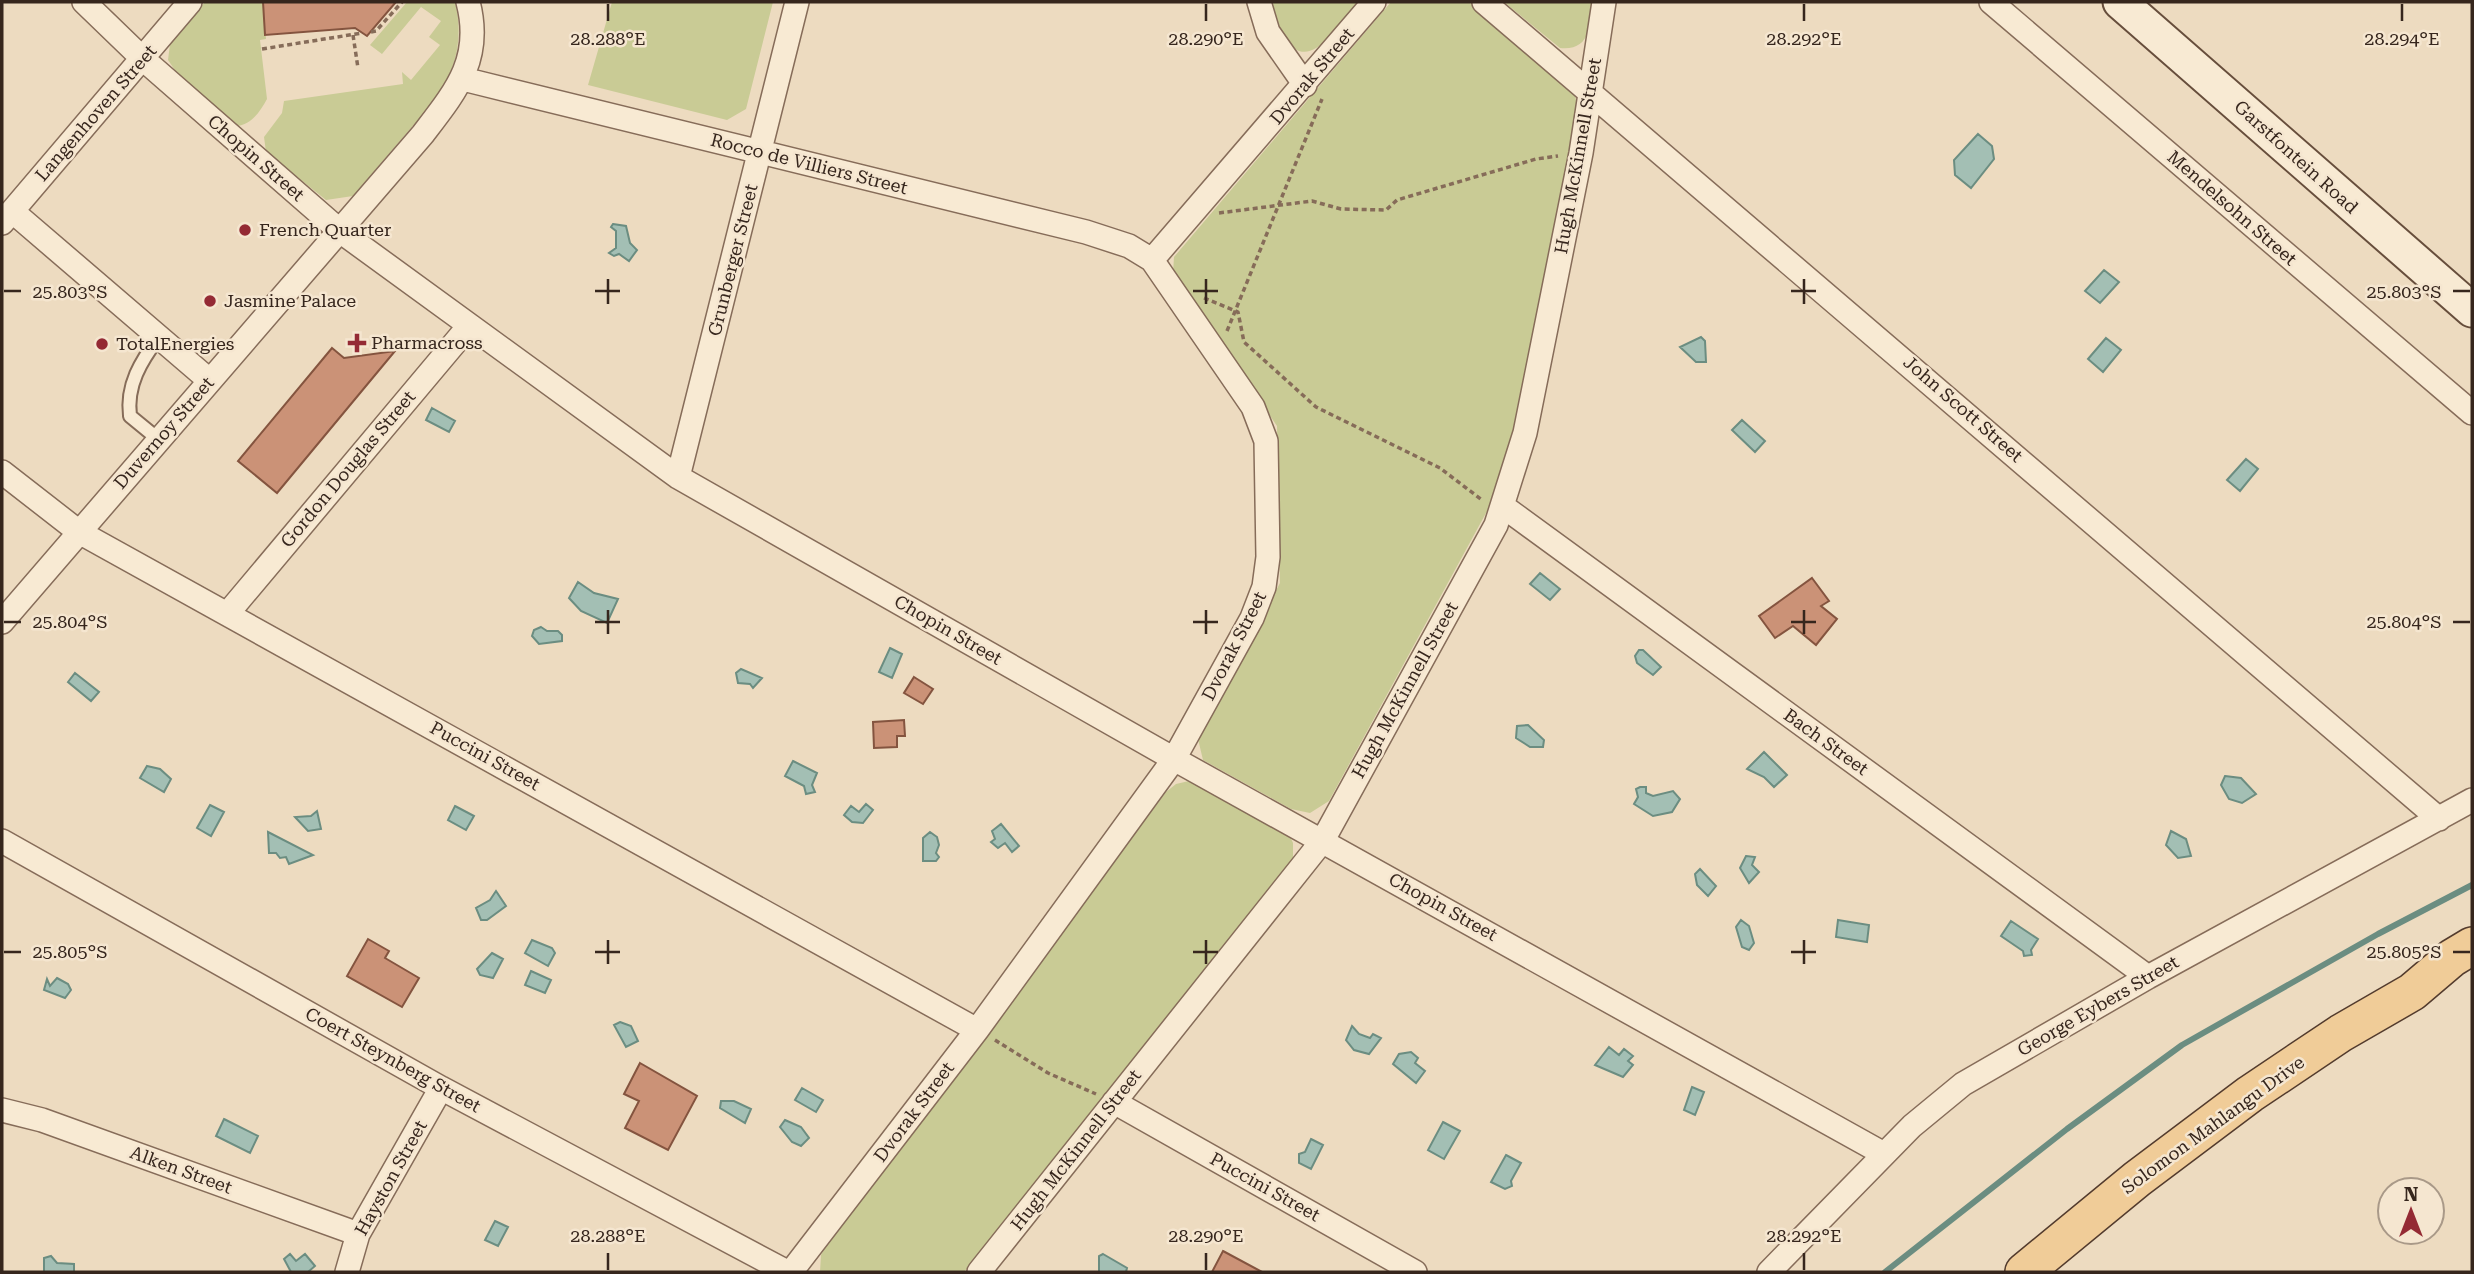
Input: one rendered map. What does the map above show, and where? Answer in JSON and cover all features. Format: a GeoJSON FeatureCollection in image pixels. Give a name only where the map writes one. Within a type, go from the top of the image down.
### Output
{"type":"FeatureCollection","features":[{"type":"Feature","properties":{"kind":"main road","name":"Garstfontein Road"},"geometry":{"type":"LineString","coordinates":[[2131,5],[2472,310]]}},
{"type":"Feature","properties":{"kind":"main road","name":"Solomon Mahlangu Drive"},"geometry":{"type":"LineString","coordinates":[[2024,1272],[2137,1179],[2250,1094],[2341,1033],[2412,992],[2452,958],[2472,946]]}},
{"type":"Feature","properties":{"kind":"main road","name":"Solomon Mahlangu Drive"},"geometry":{"type":"LineString","coordinates":[[2412,992],[2472,976]]}},
{"type":"Feature","properties":{"kind":"street","name":"Chopin Street"},"geometry":{"type":"LineString","coordinates":[[84,2],[340,231],[678,477],[1174,758],[1884,1154]]}},
{"type":"Feature","properties":{"kind":"street","name":"Langenhoven Street"},"geometry":{"type":"LineString","coordinates":[[7,217],[190,2]]}},
{"type":"Feature","properties":{"kind":"street","name":"Duvernoy Street"},"geometry":{"type":"LineString","coordinates":[[2,622],[423,134],[463,79],[472,33],[468,2]]}},
{"type":"Feature","properties":{"kind":"street","name":"Grunberger Street"},"geometry":{"type":"LineString","coordinates":[[678,477],[797,2]]}},
{"type":"Feature","properties":{"kind":"street"},"geometry":{"type":"LineString","coordinates":[[1259,2],[1268,32],[1305,85]]}},
{"type":"Feature","properties":{"kind":"street","name":"Dvorak Street"},"geometry":{"type":"LineString","coordinates":[[789,1272],[976,1030],[1174,758],[1252,618],[1268,570],[1266,441],[1259,418],[1152,260],[1374,2]]}},
{"type":"Feature","properties":{"kind":"street","name":"John Scott Street"},"geometry":{"type":"LineString","coordinates":[[1484,2],[1591,90],[2439,819]]}},
{"type":"Feature","properties":{"kind":"street","name":"Hugh McKinnell Street"},"geometry":{"type":"LineString","coordinates":[[979,1272],[1323,840],[1504,508],[1525,433],[1581,153],[1604,2]]}},
{"type":"Feature","properties":{"kind":"street","name":"Mendelsohn Street"},"geometry":{"type":"LineString","coordinates":[[1991,2],[2472,413]]}},
{"type":"Feature","properties":{"kind":"street","name":"Rocco de Villiers Street"},"geometry":{"type":"LineString","coordinates":[[463,79],[1111,239],[1152,260]]}},
{"type":"Feature","properties":{"kind":"street"},"geometry":{"type":"LineString","coordinates":[[7,217],[209,380]]}},
{"type":"Feature","properties":{"kind":"street","name":"Gordon Douglas Street"},"geometry":{"type":"LineString","coordinates":[[228,613],[469,326]]}},
{"type":"Feature","properties":{"kind":"street","name":"Puccini Street"},"geometry":{"type":"LineString","coordinates":[[2,472],[79,532],[976,1030]]}},
{"type":"Feature","properties":{"kind":"street","name":"Bach Street"},"geometry":{"type":"LineString","coordinates":[[1504,508],[2148,976]]}},
{"type":"Feature","properties":{"kind":"street","name":"George Eybers Street"},"geometry":{"type":"LineString","coordinates":[[1769,1272],[1884,1154],[1934,1106],[1962,1084],[2148,976],[2472,800]]}},
{"type":"Feature","properties":{"kind":"street","name":"Coert Steynberg Street"},"geometry":{"type":"LineString","coordinates":[[2,841],[441,1088],[789,1272]]}},
{"type":"Feature","properties":{"kind":"street","name":"Hayston Street"},"geometry":{"type":"LineString","coordinates":[[347,1272],[358,1234],[441,1088]]}},
{"type":"Feature","properties":{"kind":"street","name":"Puccini Street"},"geometry":{"type":"LineString","coordinates":[[1114,1102],[1416,1272]]}},
{"type":"Feature","properties":{"kind":"street","name":"Alken Street"},"geometry":{"type":"LineString","coordinates":[[2,1110],[42,1120],[358,1234]]}},
{"type":"Feature","properties":{"kind":"lane"},"geometry":{"type":"LineString","coordinates":[[158,439],[130,416],[129,406],[138,368],[159,337]]}},
{"type":"Feature","properties":{"kind":"path"},"geometry":{"type":"LineString","coordinates":[[371,32],[376,31],[402,2]]}},
{"type":"Feature","properties":{"kind":"path"},"geometry":{"type":"LineString","coordinates":[[262,49],[362,33]]}},
{"type":"Feature","properties":{"kind":"path"},"geometry":{"type":"LineString","coordinates":[[353,35],[358,68]]}},
{"type":"Feature","properties":{"kind":"path"},"geometry":{"type":"LineString","coordinates":[[1217,355],[1324,93],[1330,55]]}},
{"type":"Feature","properties":{"kind":"path"},"geometry":{"type":"LineString","coordinates":[[1197,209],[1226,214],[1279,202],[1312,201],[1340,209],[1386,210],[1397,200],[1431,189],[1536,159],[1581,153]]}},
{"type":"Feature","properties":{"kind":"path"},"geometry":{"type":"LineString","coordinates":[[1175,296],[1210,298],[1235,310],[1238,312],[1244,342],[1316,407],[1440,468],[1477,498],[1504,508]]}},
{"type":"Feature","properties":{"kind":"path"},"geometry":{"type":"LineString","coordinates":[[976,1030],[1048,1073],[1114,1102]]}},
{"type":"Feature","properties":{"kind":"green space"},"geometry":{"type":"Polygon","coordinates":[[[205,2],[263,2],[266,39],[260,40],[267,99],[254,117],[241,125],[236,126],[181,79],[168,60],[170,44],[205,2]]]}},
{"type":"Feature","properties":{"kind":"green space"},"geometry":{"type":"Polygon","coordinates":[[[407,2],[455,2],[459,29],[453,66],[434,101],[353,196],[326,200],[266,152],[264,137],[282,113],[284,101],[403,84],[402,72],[411,80],[440,45],[429,37],[441,21],[421,7],[382,54],[370,45],[407,2]]]}},
{"type":"Feature","properties":{"kind":"green space"},"geometry":{"type":"Polygon","coordinates":[[[612,2],[773,2],[746,109],[727,120],[588,85],[612,2]]]}},
{"type":"Feature","properties":{"kind":"green space"},"geometry":{"type":"Polygon","coordinates":[[[1269,2],[1361,2],[1321,44],[1310,51],[1300,51],[1289,44],[1279,28],[1269,2]]]}},
{"type":"Feature","properties":{"kind":"green space"},"geometry":{"type":"Polygon","coordinates":[[[1391,2],[1469,2],[1569,88],[1575,95],[1578,110],[1504,480],[1329,801],[1310,813],[1291,809],[1203,760],[1198,739],[1200,734],[1280,583],[1277,426],[1173,273],[1174,257],[1391,2]]]}},
{"type":"Feature","properties":{"kind":"green space"},"geometry":{"type":"Polygon","coordinates":[[[1504,2],[1592,2],[1587,35],[1578,45],[1560,48],[1504,2]]]}},
{"type":"Feature","properties":{"kind":"green space"},"geometry":{"type":"Polygon","coordinates":[[[1189,781],[1200,783],[1289,834],[1293,843],[1293,863],[1126,1076],[964,1272],[820,1272],[821,1255],[826,1246],[1166,792],[1176,784],[1189,781]]]}},
{"type":"Feature","properties":{"kind":"shaded area"},"geometry":{"type":"Polygon","coordinates":[[[1978,134],[1992,146],[1994,159],[1971,188],[1955,175],[1954,160],[1978,134]]]}},
{"type":"Feature","properties":{"kind":"shaded area"},"geometry":{"type":"Polygon","coordinates":[[[613,224],[626,226],[630,243],[637,250],[629,261],[619,254],[614,256],[609,253],[616,248],[616,231],[611,227],[613,224]]]}},
{"type":"Feature","properties":{"kind":"shaded area"},"geometry":{"type":"Polygon","coordinates":[[[2104,270],[2119,282],[2100,303],[2085,291],[2104,270]]]}},
{"type":"Feature","properties":{"kind":"shaded area"},"geometry":{"type":"Polygon","coordinates":[[[1701,337],[1705,341],[1706,362],[1696,362],[1680,347],[1701,337]]]}},
{"type":"Feature","properties":{"kind":"shaded area"},"geometry":{"type":"Polygon","coordinates":[[[2106,338],[2121,350],[2103,372],[2088,359],[2106,338]]]}},
{"type":"Feature","properties":{"kind":"shaded area"},"geometry":{"type":"Polygon","coordinates":[[[432,408],[455,421],[449,432],[426,420],[432,408]]]}},
{"type":"Feature","properties":{"kind":"shaded area"},"geometry":{"type":"Polygon","coordinates":[[[1742,420],[1765,441],[1755,452],[1732,430],[1742,420]]]}},
{"type":"Feature","properties":{"kind":"shaded area"},"geometry":{"type":"Polygon","coordinates":[[[2246,459],[2258,469],[2240,491],[2227,480],[2246,459]]]}},
{"type":"Feature","properties":{"kind":"shaded area"},"geometry":{"type":"Polygon","coordinates":[[[1540,573],[1560,589],[1550,600],[1530,584],[1540,573]]]}},
{"type":"Feature","properties":{"kind":"shaded area"},"geometry":{"type":"Polygon","coordinates":[[[578,582],[594,593],[618,599],[607,623],[581,611],[569,598],[578,582]]]}},
{"type":"Feature","properties":{"kind":"shaded area"},"geometry":{"type":"Polygon","coordinates":[[[541,627],[547,631],[558,631],[562,635],[562,641],[539,644],[532,636],[534,630],[541,627]]]}},
{"type":"Feature","properties":{"kind":"shaded area"},"geometry":{"type":"Polygon","coordinates":[[[890,648],[902,654],[892,678],[879,672],[890,648]]]}},
{"type":"Feature","properties":{"kind":"shaded area"},"geometry":{"type":"Polygon","coordinates":[[[1639,650],[1643,650],[1661,667],[1653,675],[1637,663],[1635,656],[1639,650]]]}},
{"type":"Feature","properties":{"kind":"shaded area"},"geometry":{"type":"Polygon","coordinates":[[[741,669],[762,678],[753,688],[750,684],[738,683],[736,673],[741,669]]]}},
{"type":"Feature","properties":{"kind":"shaded area"},"geometry":{"type":"Polygon","coordinates":[[[75,673],[99,692],[91,701],[68,682],[75,673]]]}},
{"type":"Feature","properties":{"kind":"shaded area"},"geometry":{"type":"Polygon","coordinates":[[[1528,725],[1544,740],[1543,747],[1530,747],[1516,738],[1517,726],[1528,725]]]}},
{"type":"Feature","properties":{"kind":"shaded area"},"geometry":{"type":"Polygon","coordinates":[[[1764,752],[1787,775],[1774,787],[1764,777],[1747,769],[1764,752]]]}},
{"type":"Feature","properties":{"kind":"shaded area"},"geometry":{"type":"Polygon","coordinates":[[[793,761],[817,773],[812,785],[815,792],[806,794],[804,786],[785,776],[793,761]]]}},
{"type":"Feature","properties":{"kind":"shaded area"},"geometry":{"type":"Polygon","coordinates":[[[147,766],[160,769],[171,779],[164,792],[140,778],[147,766]]]}},
{"type":"Feature","properties":{"kind":"shaded area"},"geometry":{"type":"Polygon","coordinates":[[[2225,776],[2241,778],[2256,794],[2242,803],[2229,799],[2221,785],[2225,776]]]}},
{"type":"Feature","properties":{"kind":"shaded area"},"geometry":{"type":"Polygon","coordinates":[[[1646,787],[1646,793],[1653,796],[1673,791],[1680,799],[1672,812],[1653,816],[1634,804],[1638,797],[1636,789],[1646,787]]]}},
{"type":"Feature","properties":{"kind":"shaded area"},"geometry":{"type":"Polygon","coordinates":[[[866,804],[873,810],[863,823],[852,822],[844,815],[851,806],[859,812],[866,804]]]}},
{"type":"Feature","properties":{"kind":"shaded area"},"geometry":{"type":"Polygon","coordinates":[[[210,805],[224,812],[211,836],[197,828],[210,805]]]}},
{"type":"Feature","properties":{"kind":"shaded area"},"geometry":{"type":"Polygon","coordinates":[[[455,806],[474,816],[466,830],[448,820],[455,806]]]}},
{"type":"Feature","properties":{"kind":"shaded area"},"geometry":{"type":"Polygon","coordinates":[[[317,811],[321,829],[308,831],[295,817],[311,816],[317,811]]]}},
{"type":"Feature","properties":{"kind":"shaded area"},"geometry":{"type":"Polygon","coordinates":[[[1001,824],[1019,846],[1012,852],[1005,843],[998,848],[991,842],[995,839],[992,831],[1001,824]]]}},
{"type":"Feature","properties":{"kind":"shaded area"},"geometry":{"type":"Polygon","coordinates":[[[2171,831],[2186,839],[2191,856],[2178,858],[2166,845],[2171,831]]]}},
{"type":"Feature","properties":{"kind":"shaded area"},"geometry":{"type":"Polygon","coordinates":[[[268,832],[313,855],[289,864],[286,857],[280,858],[276,853],[269,853],[268,832]]]}},
{"type":"Feature","properties":{"kind":"shaded area"},"geometry":{"type":"Polygon","coordinates":[[[930,832],[937,837],[939,845],[936,853],[939,857],[936,861],[923,861],[923,838],[930,832]]]}},
{"type":"Feature","properties":{"kind":"shaded area"},"geometry":{"type":"Polygon","coordinates":[[[1746,856],[1755,857],[1752,865],[1759,872],[1749,883],[1740,868],[1746,856]]]}},
{"type":"Feature","properties":{"kind":"shaded area"},"geometry":{"type":"Polygon","coordinates":[[[1700,869],[1716,886],[1708,896],[1697,885],[1695,874],[1700,869]]]}},
{"type":"Feature","properties":{"kind":"shaded area"},"geometry":{"type":"Polygon","coordinates":[[[496,891],[506,906],[487,920],[481,920],[476,908],[490,900],[496,891]]]}},
{"type":"Feature","properties":{"kind":"shaded area"},"geometry":{"type":"Polygon","coordinates":[[[1741,920],[1749,926],[1754,943],[1749,950],[1742,947],[1736,927],[1741,920]]]}},
{"type":"Feature","properties":{"kind":"shaded area"},"geometry":{"type":"Polygon","coordinates":[[[1838,920],[1869,925],[1867,942],[1836,937],[1838,920]]]}},
{"type":"Feature","properties":{"kind":"shaded area"},"geometry":{"type":"Polygon","coordinates":[[[2011,921],[2038,939],[2031,950],[2032,955],[2024,956],[2023,951],[2001,936],[2011,921]]]}},
{"type":"Feature","properties":{"kind":"shaded area"},"geometry":{"type":"Polygon","coordinates":[[[532,940],[552,948],[555,953],[548,966],[525,953],[532,940]]]}},
{"type":"Feature","properties":{"kind":"shaded area"},"geometry":{"type":"Polygon","coordinates":[[[492,953],[503,959],[493,978],[480,975],[477,969],[492,953]]]}},
{"type":"Feature","properties":{"kind":"shaded area"},"geometry":{"type":"Polygon","coordinates":[[[531,971],[551,980],[545,993],[525,985],[531,971]]]}},
{"type":"Feature","properties":{"kind":"shaded area"},"geometry":{"type":"Polygon","coordinates":[[[57,978],[68,984],[71,990],[65,998],[44,990],[47,979],[50,986],[57,978]]]}},
{"type":"Feature","properties":{"kind":"shaded area"},"geometry":{"type":"Polygon","coordinates":[[[620,1022],[631,1026],[638,1041],[626,1047],[614,1025],[620,1022]]]}},
{"type":"Feature","properties":{"kind":"shaded area"},"geometry":{"type":"Polygon","coordinates":[[[1352,1026],[1359,1034],[1370,1038],[1373,1034],[1381,1038],[1369,1054],[1354,1050],[1346,1040],[1352,1026]]]}},
{"type":"Feature","properties":{"kind":"shaded area"},"geometry":{"type":"Polygon","coordinates":[[[1609,1047],[1619,1055],[1624,1049],[1633,1056],[1628,1061],[1633,1065],[1623,1077],[1595,1065],[1609,1047]]]}},
{"type":"Feature","properties":{"kind":"shaded area"},"geometry":{"type":"Polygon","coordinates":[[[1411,1052],[1418,1058],[1415,1063],[1425,1071],[1416,1083],[1393,1064],[1399,1054],[1411,1052]]]}},
{"type":"Feature","properties":{"kind":"shaded area"},"geometry":{"type":"Polygon","coordinates":[[[1692,1087],[1704,1092],[1695,1115],[1684,1110],[1692,1087]]]}},
{"type":"Feature","properties":{"kind":"shaded area"},"geometry":{"type":"Polygon","coordinates":[[[802,1088],[823,1100],[816,1112],[795,1100],[802,1088]]]}},
{"type":"Feature","properties":{"kind":"shaded area"},"geometry":{"type":"Polygon","coordinates":[[[721,1101],[734,1101],[751,1109],[745,1123],[720,1108],[721,1101]]]}},
{"type":"Feature","properties":{"kind":"shaded area"},"geometry":{"type":"Polygon","coordinates":[[[224,1119],[258,1136],[250,1153],[216,1136],[224,1119]]]}},
{"type":"Feature","properties":{"kind":"shaded area"},"geometry":{"type":"Polygon","coordinates":[[[785,1120],[801,1127],[809,1138],[801,1146],[792,1142],[780,1127],[785,1120]]]}},
{"type":"Feature","properties":{"kind":"shaded area"},"geometry":{"type":"Polygon","coordinates":[[[1443,1122],[1460,1131],[1444,1159],[1428,1150],[1443,1122]]]}},
{"type":"Feature","properties":{"kind":"shaded area"},"geometry":{"type":"Polygon","coordinates":[[[1311,1139],[1323,1145],[1311,1169],[1299,1163],[1299,1154],[1305,1152],[1311,1139]]]}},
{"type":"Feature","properties":{"kind":"shaded area"},"geometry":{"type":"Polygon","coordinates":[[[1506,1155],[1521,1163],[1511,1181],[1512,1186],[1505,1189],[1491,1182],[1506,1155]]]}},
{"type":"Feature","properties":{"kind":"shaded area"},"geometry":{"type":"Polygon","coordinates":[[[495,1221],[508,1227],[498,1246],[485,1240],[495,1221]]]}},
{"type":"Feature","properties":{"kind":"shaded area"},"geometry":{"type":"Polygon","coordinates":[[[290,1254],[296,1261],[305,1254],[315,1266],[308,1272],[291,1272],[284,1259],[290,1254]]]}},
{"type":"Feature","properties":{"kind":"shaded area"},"geometry":{"type":"Polygon","coordinates":[[[1103,1254],[1127,1268],[1126,1272],[1099,1272],[1099,1256],[1103,1254]]]}},
{"type":"Feature","properties":{"kind":"shaded area"},"geometry":{"type":"Polygon","coordinates":[[[51,1256],[57,1263],[74,1264],[74,1272],[44,1272],[44,1258],[51,1256]]]}},
{"type":"Feature","properties":{"kind":"building"},"geometry":{"type":"Polygon","coordinates":[[[263,2],[396,2],[367,36],[355,28],[265,35],[263,2]]]}},
{"type":"Feature","properties":{"kind":"building"},"geometry":{"type":"Polygon","coordinates":[[[332,348],[344,358],[395,351],[277,493],[238,461],[332,348]]]}},
{"type":"Feature","properties":{"kind":"building"},"geometry":{"type":"Polygon","coordinates":[[[1812,578],[1829,601],[1821,606],[1837,619],[1816,645],[1793,626],[1775,638],[1759,616],[1812,578]]]}},
{"type":"Feature","properties":{"kind":"building"},"geometry":{"type":"Polygon","coordinates":[[[914,677],[933,689],[923,704],[904,693],[914,677]]]}},
{"type":"Feature","properties":{"kind":"building"},"geometry":{"type":"Polygon","coordinates":[[[904,720],[905,736],[897,736],[897,747],[874,748],[873,722],[904,720]]]}},
{"type":"Feature","properties":{"kind":"building"},"geometry":{"type":"Polygon","coordinates":[[[368,939],[389,951],[385,958],[419,978],[402,1007],[347,976],[368,939]]]}},
{"type":"Feature","properties":{"kind":"building"},"geometry":{"type":"Polygon","coordinates":[[[640,1063],[697,1096],[668,1150],[625,1128],[639,1101],[624,1094],[640,1063]]]}},
{"type":"Feature","properties":{"kind":"building"},"geometry":{"type":"Polygon","coordinates":[[[1223,1251],[1262,1272],[1212,1272],[1223,1251]]]}},
{"type":"Feature","properties":{"kind":"waterway"},"geometry":{"type":"LineString","coordinates":[[1885,1272],[2067,1129],[2182,1045],[2378,934],[2472,885]]}},
{"type":"Feature","properties":{"kind":"place","name":"French Quarter"},"geometry":{"type":"Point","coordinates":[245,230]}},
{"type":"Feature","properties":{"kind":"place","name":"Jasmine Palace"},"geometry":{"type":"Point","coordinates":[210,301]}},
{"type":"Feature","properties":{"kind":"place","name":"Pharmacross"},"geometry":{"type":"Point","coordinates":[357,343]}},
{"type":"Feature","properties":{"kind":"place","name":"TotalEnergies"},"geometry":{"type":"Point","coordinates":[102,344]}}]}
